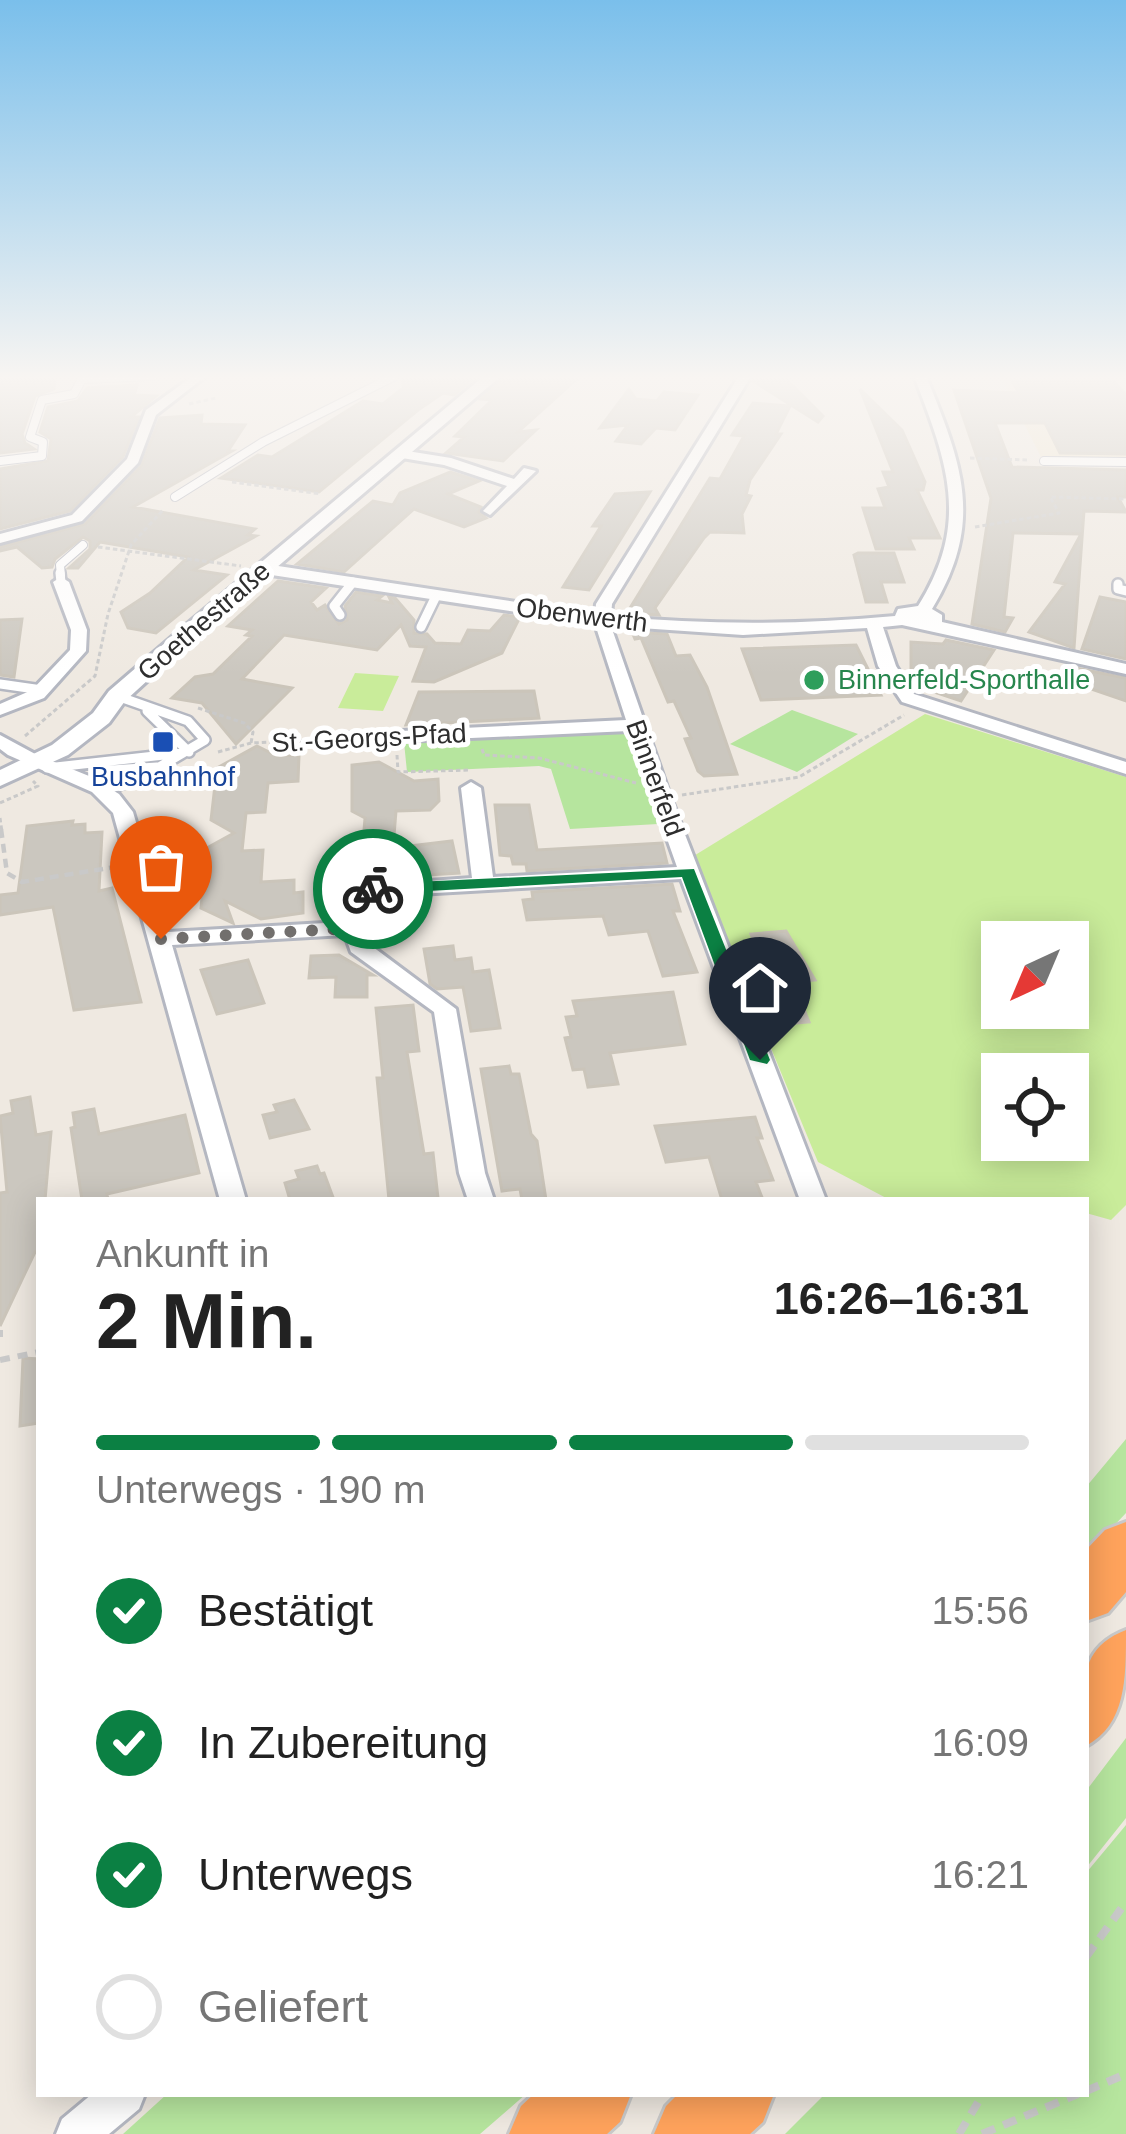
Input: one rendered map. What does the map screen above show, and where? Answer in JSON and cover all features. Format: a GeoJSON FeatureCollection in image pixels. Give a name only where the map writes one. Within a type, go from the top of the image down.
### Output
{"type":"FeatureCollection","features":[{"type":"Feature","properties":{"kind":"highway"},"geometry":{"type":"LineString","coordinates":[[1089,1590],[1126,1549]]}},
{"type":"Feature","properties":{"kind":"highway"},"geometry":{"type":"LineString","coordinates":[[1089,1710],[1126,1660]]}},
{"type":"Feature","properties":{"kind":"highway"},"geometry":{"type":"LineString","coordinates":[[549,2134],[589,2097]]}},
{"type":"Feature","properties":{"kind":"highway"},"geometry":{"type":"LineString","coordinates":[[694,2134],[732,2097]]}},
{"type":"Feature","properties":{"kind":"street"},"geometry":{"type":"LineString","coordinates":[[0,539],[77,518],[118,476]]}},
{"type":"Feature","properties":{"kind":"street","name":"Goethestraße"},"geometry":{"type":"LineString","coordinates":[[0,779],[19,758],[101,718],[124,690],[374,476]]}},
{"type":"Feature","properties":{"kind":"street"},"geometry":{"type":"LineString","coordinates":[[490,476],[516,484]]}},
{"type":"Feature","properties":{"kind":"street"},"geometry":{"type":"LineString","coordinates":[[490,512],[524,476]]}},
{"type":"Feature","properties":{"kind":"street"},"geometry":{"type":"LineString","coordinates":[[602,622],[604,604],[683,476]]}},
{"type":"Feature","properties":{"kind":"street"},"geometry":{"type":"LineString","coordinates":[[927,617],[949,566],[953,476]]}},
{"type":"Feature","properties":{"kind":"street","name":"Obenwerth"},"geometry":{"type":"LineString","coordinates":[[265,568],[602,622],[734,627],[874,624],[927,617],[1126,669]]}},
{"type":"Feature","properties":{"kind":"street"},"geometry":{"type":"LineString","coordinates":[[0,710],[42,690],[78,651],[80,637],[61,582]]}},
{"type":"Feature","properties":{"kind":"street","name":"Binnerfeld"},"geometry":{"type":"LineString","coordinates":[[602,622],[659,793],[812,1197]]}},
{"type":"Feature","properties":{"kind":"street"},"geometry":{"type":"LineString","coordinates":[[874,624],[886,666],[901,689],[923,704],[1126,768]]}},
{"type":"Feature","properties":{"kind":"street","name":"St.-Georgs-Pfad"},"geometry":{"type":"LineString","coordinates":[[338,739],[635,725]]}},
{"type":"Feature","properties":{"kind":"street"},"geometry":{"type":"LineString","coordinates":[[19,758],[100,781],[123,812],[232,1197]]}},
{"type":"Feature","properties":{"kind":"street"},"geometry":{"type":"LineString","coordinates":[[470,778],[483,883]]}},
{"type":"Feature","properties":{"kind":"street"},"geometry":{"type":"LineString","coordinates":[[480,1197],[445,1009],[362,950],[354,928],[359,891],[688,872]]}},
{"type":"Feature","properties":{"kind":"street"},"geometry":{"type":"LineString","coordinates":[[161,939],[354,928]]}},
{"type":"Feature","properties":{"kind":"street"},"geometry":{"type":"LineString","coordinates":[[77,2134],[120,2097]]}},
{"type":"Feature","properties":{"kind":"lane"},"geometry":{"type":"LineString","coordinates":[[175,497],[207,476]]}},
{"type":"Feature","properties":{"kind":"lane"},"geometry":{"type":"LineString","coordinates":[[61,582],[59,565],[83,545]]}},
{"type":"Feature","properties":{"kind":"lane"},"geometry":{"type":"LineString","coordinates":[[340,615],[334,606],[353,583]]}},
{"type":"Feature","properties":{"kind":"lane"},"geometry":{"type":"LineString","coordinates":[[421,627],[436,596]]}},
{"type":"Feature","properties":{"kind":"lane"},"geometry":{"type":"LineString","coordinates":[[0,684],[42,690]]}},
{"type":"Feature","properties":{"kind":"lane"},"geometry":{"type":"LineString","coordinates":[[124,690],[189,752]]}},
{"type":"Feature","properties":{"kind":"lane"},"geometry":{"type":"LineString","coordinates":[[100,781],[164,766],[204,743],[202,732],[188,721],[141,706]]}},
{"type":"Feature","properties":{"kind":"lane"},"geometry":{"type":"LineString","coordinates":[[19,758],[189,752]]}},
{"type":"Feature","properties":{"kind":"lane"},"geometry":{"type":"LineString","coordinates":[[100,781],[164,766]]}},
{"type":"Feature","properties":{"kind":"path"},"geometry":{"type":"LineString","coordinates":[[202,478],[348,497]]}},
{"type":"Feature","properties":{"kind":"path"},"geometry":{"type":"LineString","coordinates":[[175,497],[128,551],[265,568]]}},
{"type":"Feature","properties":{"kind":"path"},"geometry":{"type":"LineString","coordinates":[[954,526],[997,525],[1030,514],[1058,513],[1050,497],[1126,499]]}},
{"type":"Feature","properties":{"kind":"path"},"geometry":{"type":"LineString","coordinates":[[62,670],[124,690]]}},
{"type":"Feature","properties":{"kind":"path"},"geometry":{"type":"LineString","coordinates":[[484,755],[539,758],[613,774],[673,796],[799,777],[923,704]]}},
{"type":"Feature","properties":{"kind":"path"},"geometry":{"type":"LineString","coordinates":[[396,736],[398,772],[470,778],[484,755],[477,733]]}},
{"type":"Feature","properties":{"kind":"path","name":"St.-Georgs-Pfad"},"geometry":{"type":"LineString","coordinates":[[206,757],[250,743],[338,739]]}},
{"type":"Feature","properties":{"kind":"path"},"geometry":{"type":"LineString","coordinates":[[0,803],[21,794]]}},
{"type":"Feature","properties":{"kind":"path"},"geometry":{"type":"LineString","coordinates":[[0,818],[7,872],[22,882],[139,862]]}},
{"type":"Feature","properties":{"kind":"path"},"geometry":{"type":"LineString","coordinates":[[0,1360],[36,1353]]}},
{"type":"Feature","properties":{"kind":"path"},"geometry":{"type":"LineString","coordinates":[[1089,1953],[1126,1902]]}},
{"type":"Feature","properties":{"kind":"path"},"geometry":{"type":"LineString","coordinates":[[1089,2089],[1126,2074]]}},
{"type":"Feature","properties":{"kind":"path"},"geometry":{"type":"LineString","coordinates":[[959,2134],[981,2097]]}},
{"type":"Feature","properties":{"kind":"path"},"geometry":{"type":"LineString","coordinates":[[982,2134],[1071,2097]]}},
{"type":"Feature","properties":{"kind":"green space"},"geometry":{"type":"Polygon","coordinates":[[[355,673],[399,676],[383,711],[338,708],[355,673]]]}},
{"type":"Feature","properties":{"kind":"green space"},"geometry":{"type":"Polygon","coordinates":[[[792,710],[858,734],[797,772],[730,744],[792,710]]]}},
{"type":"Feature","properties":{"kind":"green space"},"geometry":{"type":"Polygon","coordinates":[[[925,714],[1126,777],[1126,1205],[1111,1220],[1089,1214],[1089,1197],[884,1197],[818,1162],[692,857],[925,714]]]}},
{"type":"Feature","properties":{"kind":"green space"},"geometry":{"type":"Polygon","coordinates":[[[629,729],[658,824],[570,829],[551,769],[539,766],[407,772],[404,742],[629,729]]]}},
{"type":"Feature","properties":{"kind":"green space"},"geometry":{"type":"Polygon","coordinates":[[[1126,1439],[1126,1513],[1089,1552],[1089,1483],[1126,1439]]]}},
{"type":"Feature","properties":{"kind":"green space"},"geometry":{"type":"Polygon","coordinates":[[[1126,1738],[1126,1818],[1089,1864],[1089,1787],[1126,1738]]]}},
{"type":"Feature","properties":{"kind":"green space"},"geometry":{"type":"Polygon","coordinates":[[[1126,1825],[1126,2134],[785,2134],[822,2097],[1089,2097],[1089,1869],[1126,1825]]]}},
{"type":"Feature","properties":{"kind":"green space"},"geometry":{"type":"Polygon","coordinates":[[[164,2097],[523,2097],[480,2134],[123,2134],[164,2097]]]}},
{"type":"Feature","properties":{"kind":"building"},"geometry":{"type":"Polygon","coordinates":[[[0,476],[105,476],[70,511],[0,529],[0,476]]]}},
{"type":"Feature","properties":{"kind":"building"},"geometry":{"type":"Polygon","coordinates":[[[132,476],[189,476],[133,507],[255,529],[248,535],[256,536],[194,570],[227,575],[156,633],[128,628],[121,612],[150,593],[188,557],[100,542],[78,568],[69,568],[90,549],[90,541],[83,537],[55,559],[52,567],[42,568],[17,547],[0,551],[0,547],[85,524],[132,476]]]}},
{"type":"Feature","properties":{"kind":"building"},"geometry":{"type":"Polygon","coordinates":[[[225,476],[339,476],[319,492],[221,478],[225,476]]]}},
{"type":"Feature","properties":{"kind":"building"},"geometry":{"type":"Polygon","coordinates":[[[441,476],[462,476],[479,481],[448,494],[481,507],[479,512],[486,518],[464,527],[414,509],[344,572],[297,564],[373,501],[393,505],[400,493],[441,476]]]}},
{"type":"Feature","properties":{"kind":"building"},"geometry":{"type":"Polygon","coordinates":[[[753,476],[746,495],[751,496],[742,514],[744,533],[710,532],[655,608],[659,615],[627,613],[710,478],[753,476]]]}},
{"type":"Feature","properties":{"kind":"building"},"geometry":{"type":"Polygon","coordinates":[[[884,476],[922,476],[923,490],[917,490],[940,538],[909,538],[914,549],[876,549],[863,508],[885,508],[878,489],[889,487],[884,476]]]}},
{"type":"Feature","properties":{"kind":"building"},"geometry":{"type":"Polygon","coordinates":[[[983,476],[1126,476],[1126,497],[1118,497],[1126,512],[1084,511],[1074,648],[1029,632],[1065,584],[1055,582],[1081,534],[1013,533],[1004,617],[1013,618],[1005,632],[972,624],[991,498],[983,476]]]}},
{"type":"Feature","properties":{"kind":"building"},"geometry":{"type":"Polygon","coordinates":[[[650,492],[589,590],[563,587],[615,494],[650,492]]]}},
{"type":"Feature","properties":{"kind":"building"},"geometry":{"type":"Polygon","coordinates":[[[894,553],[904,582],[881,582],[887,602],[866,602],[854,555],[894,553]]]}},
{"type":"Feature","properties":{"kind":"building"},"geometry":{"type":"Polygon","coordinates":[[[278,581],[326,588],[311,602],[317,610],[325,605],[339,624],[347,620],[345,606],[356,592],[382,596],[377,600],[392,603],[389,597],[395,598],[414,620],[414,633],[427,634],[435,643],[461,644],[468,630],[490,631],[504,615],[520,617],[502,653],[434,682],[413,681],[426,647],[410,646],[401,625],[377,650],[284,635],[242,679],[292,688],[236,744],[202,703],[172,698],[195,677],[213,674],[252,636],[246,635],[252,630],[228,626],[278,581]]]}},
{"type":"Feature","properties":{"kind":"building"},"geometry":{"type":"Polygon","coordinates":[[[1100,597],[1126,602],[1126,659],[1082,649],[1100,597]]]}},
{"type":"Feature","properties":{"kind":"building"},"geometry":{"type":"Polygon","coordinates":[[[22,619],[14,677],[0,675],[0,620],[22,619]]]}},
{"type":"Feature","properties":{"kind":"building"},"geometry":{"type":"Polygon","coordinates":[[[632,632],[667,634],[676,656],[690,655],[707,687],[737,774],[704,776],[698,771],[685,739],[691,738],[674,701],[668,702],[641,638],[635,639],[632,632]]]}},
{"type":"Feature","properties":{"kind":"building"},"geometry":{"type":"Polygon","coordinates":[[[946,640],[994,650],[961,701],[934,692],[953,676],[911,673],[911,642],[943,644],[946,640]]]}},
{"type":"Feature","properties":{"kind":"building","name":"Binnerfeld-Sporthalle"},"geometry":{"type":"Polygon","coordinates":[[[856,645],[881,695],[761,700],[742,649],[856,645]]]}},
{"type":"Feature","properties":{"kind":"building"},"geometry":{"type":"Polygon","coordinates":[[[1076,668],[1126,678],[1126,701],[1071,682],[1076,668]]]}},
{"type":"Feature","properties":{"kind":"building"},"geometry":{"type":"Polygon","coordinates":[[[534,691],[539,718],[406,725],[419,692],[534,691]]]}},
{"type":"Feature","properties":{"kind":"building"},"geometry":{"type":"Polygon","coordinates":[[[257,746],[277,756],[299,755],[298,781],[268,783],[265,812],[246,813],[242,851],[263,850],[261,882],[294,880],[294,893],[303,892],[303,913],[261,919],[225,901],[233,923],[201,908],[207,848],[234,833],[211,820],[217,768],[257,746]]]}},
{"type":"Feature","properties":{"kind":"building"},"geometry":{"type":"Polygon","coordinates":[[[379,762],[414,781],[438,779],[439,801],[430,810],[396,811],[393,848],[452,841],[459,873],[360,879],[365,818],[352,811],[352,765],[379,762]]]}},
{"type":"Feature","properties":{"kind":"building"},"geometry":{"type":"Polygon","coordinates":[[[495,805],[529,805],[537,850],[662,843],[667,863],[527,871],[526,864],[513,864],[511,856],[500,855],[495,805]]]}},
{"type":"Feature","properties":{"kind":"building"},"geometry":{"type":"Polygon","coordinates":[[[73,821],[72,825],[85,824],[85,833],[102,832],[99,891],[112,888],[141,1002],[74,1010],[53,907],[0,915],[0,895],[18,893],[27,826],[73,821]]]}},
{"type":"Feature","properties":{"kind":"building"},"geometry":{"type":"Polygon","coordinates":[[[672,884],[680,911],[673,911],[697,972],[663,976],[648,931],[609,935],[603,916],[527,920],[523,900],[533,899],[532,892],[672,884]]]}},
{"type":"Feature","properties":{"kind":"building"},"geometry":{"type":"Polygon","coordinates":[[[786,931],[815,980],[793,982],[809,1022],[785,1024],[751,934],[786,931]]]}},
{"type":"Feature","properties":{"kind":"building"},"geometry":{"type":"Polygon","coordinates":[[[453,946],[455,960],[471,958],[473,972],[489,970],[500,1028],[471,1031],[463,987],[437,989],[430,984],[424,949],[453,946]]]}},
{"type":"Feature","properties":{"kind":"building"},"geometry":{"type":"Polygon","coordinates":[[[339,955],[373,975],[367,975],[367,997],[335,997],[336,977],[309,978],[311,956],[339,955]]]}},
{"type":"Feature","properties":{"kind":"building"},"geometry":{"type":"Polygon","coordinates":[[[248,960],[264,1003],[217,1014],[201,970],[248,960]]]}},
{"type":"Feature","properties":{"kind":"building"},"geometry":{"type":"Polygon","coordinates":[[[673,992],[685,1044],[610,1053],[618,1084],[588,1087],[584,1069],[573,1070],[565,1038],[571,1037],[566,1017],[577,1016],[573,1001],[673,992]]]}},
{"type":"Feature","properties":{"kind":"building"},"geometry":{"type":"Polygon","coordinates":[[[413,1005],[419,1051],[407,1052],[424,1154],[433,1153],[438,1197],[389,1197],[377,1078],[383,1078],[376,1008],[413,1005]]]}},
{"type":"Feature","properties":{"kind":"building"},"geometry":{"type":"Polygon","coordinates":[[[509,1066],[511,1074],[519,1074],[546,1197],[521,1197],[520,1189],[502,1191],[481,1069],[509,1066]]]}},
{"type":"Feature","properties":{"kind":"building"},"geometry":{"type":"Polygon","coordinates":[[[30,1097],[36,1135],[51,1132],[45,1197],[36,1197],[36,1252],[0,1326],[0,1193],[7,1192],[0,1116],[13,1113],[11,1101],[30,1097]]]}},
{"type":"Feature","properties":{"kind":"building"},"geometry":{"type":"Polygon","coordinates":[[[294,1100],[309,1129],[270,1138],[263,1115],[277,1112],[274,1105],[294,1100]]]}},
{"type":"Feature","properties":{"kind":"building"},"geometry":{"type":"Polygon","coordinates":[[[94,1109],[99,1134],[185,1115],[199,1173],[108,1197],[82,1197],[73,1113],[94,1109]]]}},
{"type":"Feature","properties":{"kind":"building"},"geometry":{"type":"Polygon","coordinates":[[[755,1117],[762,1138],[757,1138],[773,1180],[756,1182],[762,1197],[721,1197],[709,1157],[666,1162],[655,1126],[755,1117]]]}},
{"type":"Feature","properties":{"kind":"building"},"geometry":{"type":"Polygon","coordinates":[[[317,1166],[333,1197],[289,1197],[285,1183],[299,1179],[296,1171],[317,1166]]]}},
{"type":"Feature","properties":{"kind":"building"},"geometry":{"type":"Polygon","coordinates":[[[23,1358],[36,1359],[36,1423],[20,1426],[23,1358]]]}},
{"type":"Feature","properties":{"kind":"way so far"},"geometry":{"type":"LineString","coordinates":[[161,939],[354,928],[355,894],[373,889]]}},
{"type":"Feature","properties":{"kind":"place","name":"Binnerfeld-Sporthalle"},"geometry":{"type":"Point","coordinates":[814,680]}},
{"type":"Feature","properties":{"kind":"place","name":"Busbahnhof"},"geometry":{"type":"Point","coordinates":[163,742]}},
{"type":"Feature","properties":{"kind":"route"},"geometry":{"type":"LineString","coordinates":[[373,889],[688,872],[760,1060]]}}]}
